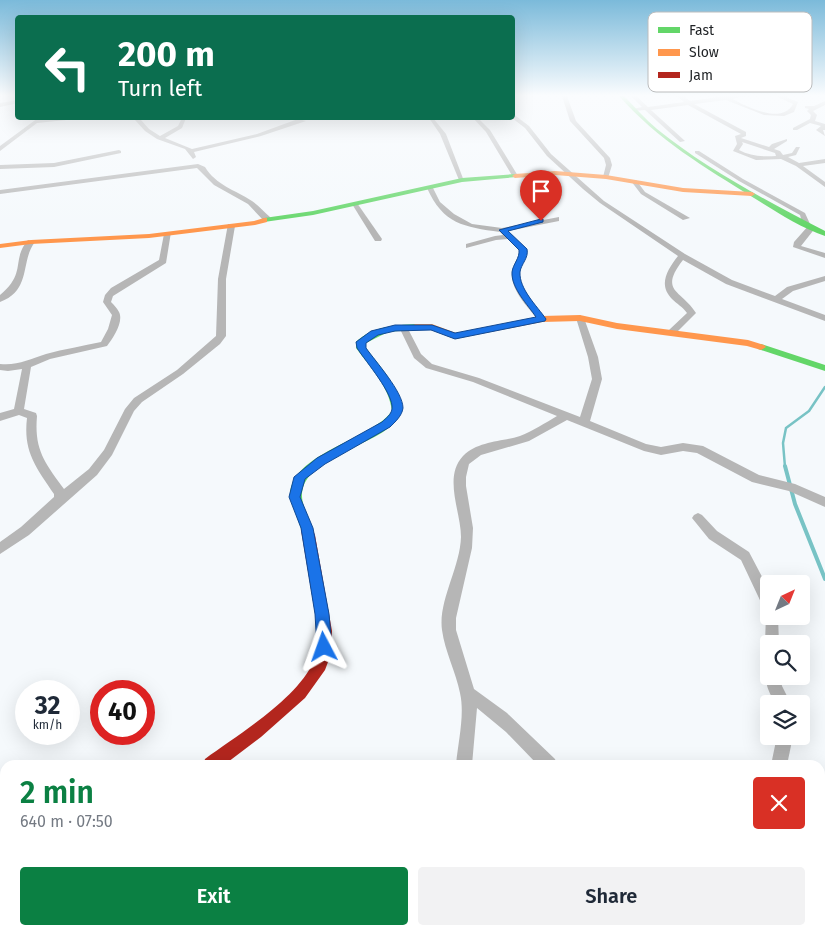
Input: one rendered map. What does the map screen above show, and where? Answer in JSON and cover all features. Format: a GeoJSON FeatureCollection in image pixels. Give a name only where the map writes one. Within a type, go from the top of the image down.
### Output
{"type":"FeatureCollection","features":[{"type":"Feature","properties":{"kind":"main road"},"geometry":{"type":"LineString","coordinates":[[668,140],[737,181],[752,194],[825,234]]}},
{"type":"Feature","properties":{"kind":"main road"},"geometry":{"type":"LineString","coordinates":[[0,246],[31,242],[168,234],[254,223],[267,219],[313,213],[462,180],[515,176],[570,173],[683,190],[752,194]]}},
{"type":"Feature","properties":{"kind":"main road"},"geometry":{"type":"LineString","coordinates":[[217,760],[278,712],[308,683],[321,665],[324,647],[322,614],[307,528],[294,497],[300,477],[321,461],[386,424],[395,416],[397,408],[394,395],[361,348],[361,342],[374,333],[403,327],[432,327],[455,336],[542,319],[563,320],[580,318],[617,326],[748,343],[825,368]]}},
{"type":"Feature","properties":{"kind":"street"},"geometry":{"type":"LineString","coordinates":[[167,140],[191,151],[239,140]]}},
{"type":"Feature","properties":{"kind":"street"},"geometry":{"type":"LineString","coordinates":[[445,140],[462,180]]}},
{"type":"Feature","properties":{"kind":"street"},"geometry":{"type":"LineString","coordinates":[[493,140],[515,176]]}},
{"type":"Feature","properties":{"kind":"street"},"geometry":{"type":"LineString","coordinates":[[537,140],[549,155],[602,202],[682,256],[716,276],[825,318]]}},
{"type":"Feature","properties":{"kind":"street"},"geometry":{"type":"LineString","coordinates":[[590,140],[607,158],[610,165],[606,177]]}},
{"type":"Feature","properties":{"kind":"street"},"geometry":{"type":"LineString","coordinates":[[740,140],[740,144],[735,150],[747,156],[760,159],[794,154],[798,148]]}},
{"type":"Feature","properties":{"kind":"street"},"geometry":{"type":"LineString","coordinates":[[742,140],[771,149],[784,156],[825,185]]}},
{"type":"Feature","properties":{"kind":"street"},"geometry":{"type":"LineString","coordinates":[[771,149],[774,145],[785,140]]}},
{"type":"Feature","properties":{"kind":"street"},"geometry":{"type":"LineString","coordinates":[[0,149],[3,143]]}},
{"type":"Feature","properties":{"kind":"street"},"geometry":{"type":"LineString","coordinates":[[191,151],[192,166]]}},
{"type":"Feature","properties":{"kind":"street"},"geometry":{"type":"LineString","coordinates":[[0,167],[54,164],[119,152]]}},
{"type":"Feature","properties":{"kind":"street"},"geometry":{"type":"LineString","coordinates":[[697,152],[737,181],[804,215],[809,226],[797,247],[825,256]]}},
{"type":"Feature","properties":{"kind":"street"},"geometry":{"type":"LineString","coordinates":[[798,165],[825,161]]}},
{"type":"Feature","properties":{"kind":"street"},"geometry":{"type":"LineString","coordinates":[[0,192],[192,166],[203,168],[212,181],[252,204],[267,219]]}},
{"type":"Feature","properties":{"kind":"street"},"geometry":{"type":"LineString","coordinates":[[634,182],[643,193],[686,218]]}},
{"type":"Feature","properties":{"kind":"street"},"geometry":{"type":"LineString","coordinates":[[430,188],[437,203],[451,216],[470,226],[502,230],[556,219]]}},
{"type":"Feature","properties":{"kind":"street"},"geometry":{"type":"LineString","coordinates":[[355,204],[378,239]]}},
{"type":"Feature","properties":{"kind":"street"},"geometry":{"type":"LineString","coordinates":[[0,549],[25,531],[93,472],[108,452],[130,409],[138,400],[180,372],[222,336],[222,279],[231,226]]}},
{"type":"Feature","properties":{"kind":"street"},"geometry":{"type":"LineString","coordinates":[[502,230],[523,249],[524,253],[516,272],[518,282],[542,319]]}},
{"type":"Feature","properties":{"kind":"street"},"geometry":{"type":"LineString","coordinates":[[0,367],[27,365],[47,357],[104,344],[108,339],[116,316],[115,310],[107,302],[109,295],[114,290],[162,261],[168,234]]}},
{"type":"Feature","properties":{"kind":"street"},"geometry":{"type":"LineString","coordinates":[[469,246],[494,238],[510,237]]}},
{"type":"Feature","properties":{"kind":"street"},"geometry":{"type":"LineString","coordinates":[[0,299],[16,286],[24,264],[25,249],[31,242]]}},
{"type":"Feature","properties":{"kind":"street"},"geometry":{"type":"LineString","coordinates":[[672,332],[692,313],[674,296],[669,288],[669,274],[682,256]]}},
{"type":"Feature","properties":{"kind":"street"},"geometry":{"type":"LineString","coordinates":[[776,300],[790,289],[825,278]]}},
{"type":"Feature","properties":{"kind":"street"},"geometry":{"type":"LineString","coordinates":[[580,318],[593,357],[597,379],[584,422]]}},
{"type":"Feature","properties":{"kind":"street"},"geometry":{"type":"LineString","coordinates":[[403,327],[417,356],[429,366],[476,380],[584,422],[644,448],[661,451],[683,447],[699,449],[756,478],[791,487],[825,502]]}},
{"type":"Feature","properties":{"kind":"street"},"geometry":{"type":"LineString","coordinates":[[19,412],[27,365]]}},
{"type":"Feature","properties":{"kind":"street"},"geometry":{"type":"LineString","coordinates":[[0,417],[19,412],[25,412],[32,416],[30,434],[37,460],[60,493],[60,499]]}},
{"type":"Feature","properties":{"kind":"street"},"geometry":{"type":"LineString","coordinates":[[464,760],[469,710],[468,694],[449,630],[450,610],[462,572],[467,538],[460,470],[465,461],[472,455],[524,438],[566,416]]}},
{"type":"Feature","properties":{"kind":"street"},"geometry":{"type":"LineString","coordinates":[[698,518],[713,535],[745,556],[760,585]]}},
{"type":"Feature","properties":{"kind":"street"},"geometry":{"type":"LineString","coordinates":[[468,694],[488,706],[505,720],[545,760]]}},
{"type":"Feature","properties":{"kind":"street"},"geometry":{"type":"LineString","coordinates":[[780,760],[783,745]]}},
{"type":"Feature","properties":{"kind":"waterway"},"geometry":{"type":"LineString","coordinates":[[785,467],[783,443],[786,428],[809,411],[825,387]]}},
{"type":"Feature","properties":{"kind":"waterway"},"geometry":{"type":"LineString","coordinates":[[785,466],[795,504],[825,579]]}},
{"type":"Feature","properties":{"kind":"traffic: fast"},"geometry":{"type":"LineString","coordinates":[[668,140],[687,154],[779,210],[825,234]]}},
{"type":"Feature","properties":{"kind":"traffic: fast"},"geometry":{"type":"LineString","coordinates":[[264,220],[313,213],[462,180],[515,176]]}},
{"type":"Feature","properties":{"kind":"traffic: fast"},"geometry":{"type":"LineString","coordinates":[[307,530],[296,498],[300,480],[310,468],[325,458],[376,432],[389,422],[397,411],[396,402],[389,386],[361,348],[361,342],[374,334],[386,330],[415,327]]}},
{"type":"Feature","properties":{"kind":"traffic: fast"},"geometry":{"type":"LineString","coordinates":[[761,347],[825,368]]}},
{"type":"Feature","properties":{"kind":"traffic: slow"},"geometry":{"type":"LineString","coordinates":[[515,176],[555,173],[606,177],[683,190],[752,194]]}},
{"type":"Feature","properties":{"kind":"traffic: slow"},"geometry":{"type":"LineString","coordinates":[[0,246],[31,242],[149,236],[255,223],[264,220]]}},
{"type":"Feature","properties":{"kind":"traffic: slow"},"geometry":{"type":"LineString","coordinates":[[415,327],[432,327],[455,336],[542,319],[580,318],[617,326],[748,343],[761,347]]}},
{"type":"Feature","properties":{"kind":"traffic: jam"},"geometry":{"type":"LineString","coordinates":[[218,760],[271,720],[300,693],[312,679],[320,665],[325,643],[324,618],[307,530]]}},
{"type":"Feature","properties":{"kind":"route"},"geometry":{"type":"LineString","coordinates":[[324,647],[322,614],[307,528],[294,497],[300,477],[321,461],[355,443],[386,424],[395,416],[397,408],[394,395],[361,348],[361,342],[374,333],[395,328],[432,327],[455,336],[470,331],[542,319],[518,282],[516,272],[524,253],[523,249],[520,244],[502,230],[541,221]]}}]}
